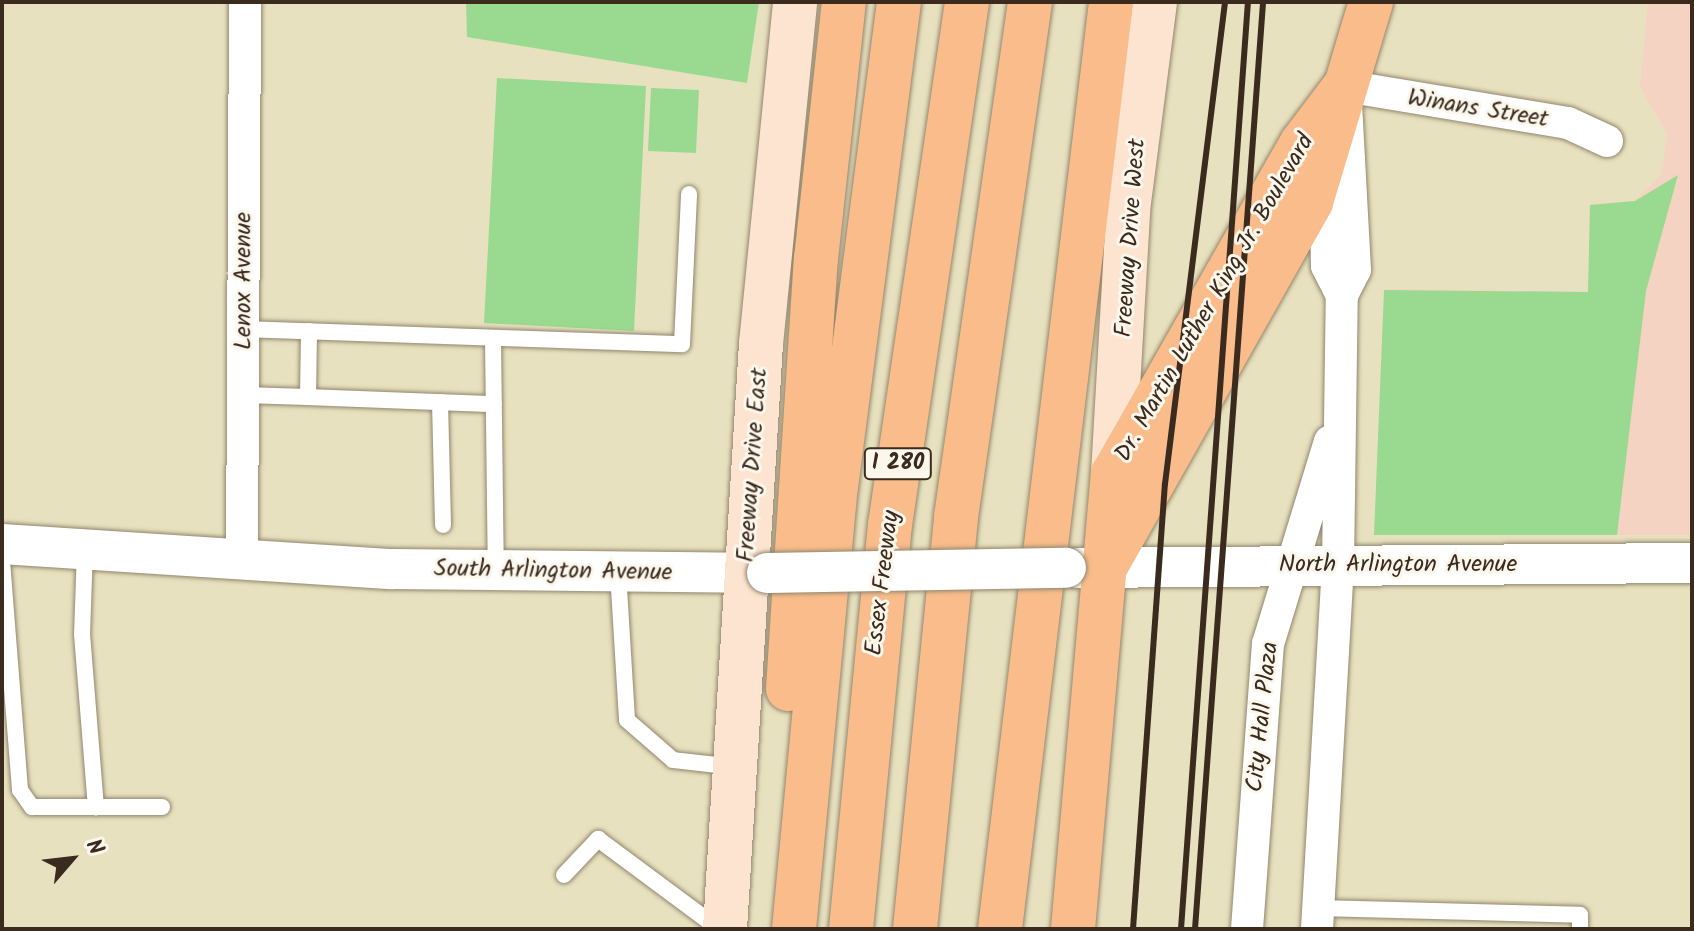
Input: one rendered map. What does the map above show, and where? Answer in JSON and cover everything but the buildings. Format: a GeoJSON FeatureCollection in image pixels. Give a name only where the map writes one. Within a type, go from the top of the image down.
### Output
{"type":"FeatureCollection","features":[{"type":"Feature","properties":{"kind":"main road","name":"Freeway Drive East"},"geometry":{"type":"LineString","coordinates":[[725,929],[735,768],[757,573],[795,2]]}},
{"type":"Feature","properties":{"kind":"main road"},"geometry":{"type":"LineString","coordinates":[[775,929],[808,358],[844,2]]}},
{"type":"Feature","properties":{"kind":"main road"},"geometry":{"type":"LineString","coordinates":[[794,929],[836,487],[899,2]]}},
{"type":"Feature","properties":{"kind":"main road","name":"Essex Freeway"},"geometry":{"type":"LineString","coordinates":[[851,929],[890,525],[967,2]]}},
{"type":"Feature","properties":{"kind":"main road","name":"I 280"},"geometry":{"type":"LineString","coordinates":[[915,929],[956,517],[1030,2]]}},
{"type":"Feature","properties":{"kind":"main road"},"geometry":{"type":"LineString","coordinates":[[1000,929],[1111,2]]}},
{"type":"Feature","properties":{"kind":"main road","name":"Freeway Drive West"},"geometry":{"type":"LineString","coordinates":[[1113,474],[1128,210],[1155,2]]}},
{"type":"Feature","properties":{"kind":"main road","name":"Dr. Martin Luther King Jr. Boulevard"},"geometry":{"type":"LineString","coordinates":[[1085,568],[1149,500],[1325,166],[1371,2]]}},
{"type":"Feature","properties":{"kind":"main road","name":"Dr. Martin Luther King Jr. Boulevard"},"geometry":{"type":"LineString","coordinates":[[1073,929],[1085,568],[1113,474],[1302,143],[1345,86]]}},
{"type":"Feature","properties":{"kind":"street","name":"Lenox Avenue"},"geometry":{"type":"LineString","coordinates":[[242,560],[245,2]]}},
{"type":"Feature","properties":{"kind":"street","name":"Winans Street"},"geometry":{"type":"LineString","coordinates":[[1345,86],[1568,123],[1607,141]]}},
{"type":"Feature","properties":{"kind":"street","name":"City Hall Plaza"},"geometry":{"type":"LineString","coordinates":[[1317,918],[1338,566],[1342,295],[1356,251],[1345,86]]}},
{"type":"Feature","properties":{"kind":"street","name":"City Hall Plaza"},"geometry":{"type":"LineString","coordinates":[[1325,166],[1327,266],[1342,295]]}},
{"type":"Feature","properties":{"kind":"street","name":"City Hall Plaza"},"geometry":{"type":"LineString","coordinates":[[1247,929],[1261,685],[1287,566],[1338,419]]}},
{"type":"Feature","properties":{"kind":"street","name":"South Arlington Avenue"},"geometry":{"type":"LineString","coordinates":[[2,544],[242,560],[497,571],[757,573],[1085,568]]}},
{"type":"Feature","properties":{"kind":"street","name":"North Arlington Avenue"},"geometry":{"type":"LineString","coordinates":[[1085,568],[1692,563]]}},
{"type":"Feature","properties":{"kind":"lane"},"geometry":{"type":"LineString","coordinates":[[243,329],[682,344],[689,194]]}},
{"type":"Feature","properties":{"kind":"lane"},"geometry":{"type":"LineString","coordinates":[[308,397],[309,331]]}},
{"type":"Feature","properties":{"kind":"lane"},"geometry":{"type":"LineString","coordinates":[[493,339],[497,571]]}},
{"type":"Feature","properties":{"kind":"lane"},"geometry":{"type":"LineString","coordinates":[[243,395],[494,404]]}},
{"type":"Feature","properties":{"kind":"lane"},"geometry":{"type":"LineString","coordinates":[[440,402],[443,525]]}},
{"type":"Feature","properties":{"kind":"lane"},"geometry":{"type":"LineString","coordinates":[[85,549],[82,634],[96,807]]}},
{"type":"Feature","properties":{"kind":"lane"},"geometry":{"type":"LineString","coordinates":[[2,561],[20,790],[32,807],[162,807]]}},
{"type":"Feature","properties":{"kind":"lane"},"geometry":{"type":"LineString","coordinates":[[618,572],[627,720],[673,760],[735,768]]}},
{"type":"Feature","properties":{"kind":"lane"},"geometry":{"type":"LineString","coordinates":[[564,875],[598,839],[719,929]]}},
{"type":"Feature","properties":{"kind":"lane"},"geometry":{"type":"LineString","coordinates":[[1317,918],[1580,915],[1580,929]]}},
{"type":"Feature","properties":{"kind":"shaded area"},"geometry":{"type":"Polygon","coordinates":[[[1648,2],[1692,2],[1692,535],[1374,535],[1385,289],[1588,292],[1590,204],[1635,201],[1662,174],[1667,134],[1640,87],[1648,2]]]}},
{"type":"Feature","properties":{"kind":"green space"},"geometry":{"type":"Polygon","coordinates":[[[466,2],[759,2],[747,83],[467,37],[466,2]]]}},
{"type":"Feature","properties":{"kind":"green space"},"geometry":{"type":"Polygon","coordinates":[[[497,78],[646,86],[634,331],[484,323],[497,78]]]}},
{"type":"Feature","properties":{"kind":"green space"},"geometry":{"type":"Polygon","coordinates":[[[651,88],[699,90],[696,153],[648,151],[651,88]]]}},
{"type":"Feature","properties":{"kind":"green space"},"geometry":{"type":"Polygon","coordinates":[[[1678,175],[1646,291],[1617,535],[1374,535],[1384,290],[1588,292],[1590,205],[1635,201],[1678,175]]]}},
{"type":"Feature","properties":{"kind":"railway"},"geometry":{"type":"LineString","coordinates":[[1133,929],[1165,484],[1225,2]]}},
{"type":"Feature","properties":{"kind":"railway"},"geometry":{"type":"LineString","coordinates":[[1181,929],[1248,2]]}},
{"type":"Feature","properties":{"kind":"railway"},"geometry":{"type":"LineString","coordinates":[[1195,929],[1263,2]]}}]}
